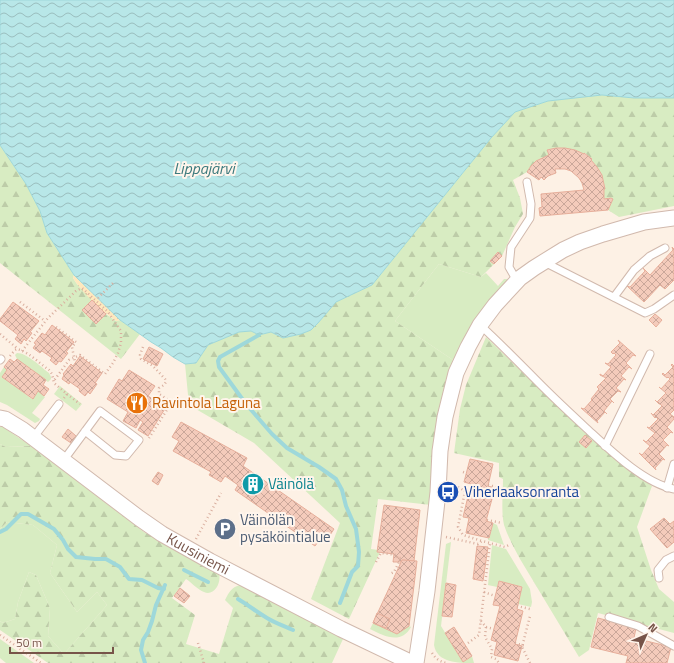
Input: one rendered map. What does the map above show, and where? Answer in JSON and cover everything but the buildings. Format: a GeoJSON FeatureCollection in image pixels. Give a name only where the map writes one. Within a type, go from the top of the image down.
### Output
{"type":"FeatureCollection","features":[{"type":"Feature","properties":{"kind":"street"},"geometry":{"type":"LineString","coordinates":[[416,663],[428,584],[438,492],[440,451],[445,417],[456,373],[480,325],[495,305],[517,282],[534,268],[563,250],[603,234],[644,222],[674,218]]}},
{"type":"Feature","properties":{"kind":"street","name":"Kuusiniemi"},"geometry":{"type":"LineString","coordinates":[[0,418],[5,419],[17,426],[162,534],[210,561],[341,629],[412,663]]}},
{"type":"Feature","properties":{"kind":"lane"},"geometry":{"type":"LineString","coordinates":[[517,282],[509,267],[510,247],[530,218],[531,204],[527,182]]}},
{"type":"Feature","properties":{"kind":"lane"},"geometry":{"type":"LineString","coordinates":[[614,297],[634,270],[650,256],[665,248]]}},
{"type":"Feature","properties":{"kind":"lane"},"geometry":{"type":"LineString","coordinates":[[544,262],[645,313],[654,309],[674,295]]}},
{"type":"Feature","properties":{"kind":"lane"},"geometry":{"type":"LineString","coordinates":[[480,325],[605,446],[652,482],[671,488],[674,464]]}},
{"type":"Feature","properties":{"kind":"lane"},"geometry":{"type":"LineString","coordinates":[[605,446],[650,354]]}},
{"type":"Feature","properties":{"kind":"lane"},"geometry":{"type":"LineString","coordinates":[[33,438],[59,404]]}},
{"type":"Feature","properties":{"kind":"lane"},"geometry":{"type":"LineString","coordinates":[[63,461],[85,431],[100,411],[138,440],[126,456],[115,455],[85,431]]}},
{"type":"Feature","properties":{"kind":"lane"},"geometry":{"type":"LineString","coordinates":[[659,578],[658,570],[666,560],[674,556]]}},
{"type":"Feature","properties":{"kind":"lane"},"geometry":{"type":"LineString","coordinates":[[609,617],[638,626],[674,646]]}},
{"type":"Feature","properties":{"kind":"path"},"geometry":{"type":"LineString","coordinates":[[98,298],[114,282]]}},
{"type":"Feature","properties":{"kind":"path"},"geometry":{"type":"LineString","coordinates":[[22,351],[45,322],[76,290],[82,288],[108,312],[121,331],[121,343],[113,363],[105,374],[80,355],[70,360],[53,382]]}},
{"type":"Feature","properties":{"kind":"path"},"geometry":{"type":"LineString","coordinates":[[20,302],[45,322]]}},
{"type":"Feature","properties":{"kind":"path"},"geometry":{"type":"LineString","coordinates":[[56,326],[76,342],[72,348],[75,362]]}},
{"type":"Feature","properties":{"kind":"path"},"geometry":{"type":"LineString","coordinates":[[0,334],[49,370],[52,374],[53,382],[80,404]]}},
{"type":"Feature","properties":{"kind":"path"},"geometry":{"type":"LineString","coordinates":[[138,440],[150,438],[172,402],[159,394],[159,388],[164,385],[166,382],[165,379],[153,366],[141,358],[140,356],[143,347]]}},
{"type":"Feature","properties":{"kind":"path"},"geometry":{"type":"LineString","coordinates":[[1,360],[6,360],[15,350],[19,349]]}},
{"type":"Feature","properties":{"kind":"path"},"geometry":{"type":"LineString","coordinates":[[59,404],[67,394]]}},
{"type":"Feature","properties":{"kind":"path"},"geometry":{"type":"LineString","coordinates":[[488,485],[497,487]]}},
{"type":"Feature","properties":{"kind":"path"},"geometry":{"type":"LineString","coordinates":[[458,487],[465,491],[463,509],[458,527],[463,535],[505,547],[509,545]]}},
{"type":"Feature","properties":{"kind":"path"},"geometry":{"type":"LineString","coordinates":[[195,541],[221,493]]}},
{"type":"Feature","properties":{"kind":"path"},"geometry":{"type":"LineString","coordinates":[[487,520],[502,524]]}},
{"type":"Feature","properties":{"kind":"path"},"geometry":{"type":"LineString","coordinates":[[444,536],[478,544],[482,541]]}},
{"type":"Feature","properties":{"kind":"path"},"geometry":{"type":"LineString","coordinates":[[468,643],[479,635],[490,543]]}},
{"type":"Feature","properties":{"kind":"path"},"geometry":{"type":"LineString","coordinates":[[376,562],[381,553],[397,555],[397,558],[400,560],[394,572],[390,574]]}},
{"type":"Feature","properties":{"kind":"path"},"geometry":{"type":"LineString","coordinates":[[398,555],[397,558],[401,558],[402,560]]}},
{"type":"Feature","properties":{"kind":"path"},"geometry":{"type":"LineString","coordinates":[[484,592],[495,596]]}},
{"type":"Feature","properties":{"kind":"path"},"geometry":{"type":"LineString","coordinates":[[517,606],[530,610]]}},
{"type":"Feature","properties":{"kind":"path"},"geometry":{"type":"LineString","coordinates":[[530,616],[524,645],[522,647],[530,663]]}},
{"type":"Feature","properties":{"kind":"path"},"geometry":{"type":"LineString","coordinates":[[481,621],[486,627],[494,629]]}},
{"type":"Feature","properties":{"kind":"path"},"geometry":{"type":"LineString","coordinates":[[486,627],[485,637],[492,649],[491,658],[496,659],[499,663]]}},
{"type":"Feature","properties":{"kind":"path"},"geometry":{"type":"LineString","coordinates":[[0,635],[41,663]]}},
{"type":"Feature","properties":{"kind":"path"},"geometry":{"type":"LineString","coordinates":[[198,643],[204,663]]}},
{"type":"Feature","properties":{"kind":"path"},"geometry":{"type":"LineString","coordinates":[[515,643],[524,645]]}},
{"type":"Feature","properties":{"kind":"green space"},"geometry":{"type":"Polygon","coordinates":[[[602,95],[634,98],[674,98],[674,206],[619,217],[608,210],[612,199],[604,199],[605,189],[602,177],[591,160],[592,159],[585,153],[566,149],[547,150],[549,155],[536,161],[527,172],[513,180],[520,198],[523,214],[515,227],[502,256],[498,252],[490,261],[494,264],[481,277],[439,264],[395,321],[453,360],[439,411],[431,505],[378,499],[371,549],[378,550],[380,552],[349,619],[311,599],[340,523],[254,443],[189,405],[185,364],[196,363],[208,345],[239,332],[251,331],[259,335],[271,332],[283,338],[311,330],[336,302],[372,285],[491,138],[515,112],[548,101],[602,95]]]}},
{"type":"Feature","properties":{"kind":"green space"},"geometry":{"type":"Polygon","coordinates":[[[0,145],[26,184],[40,211],[47,233],[74,275],[73,278],[77,284],[106,314],[116,321],[120,320],[140,334],[121,359],[0,263],[0,145]]]}},
{"type":"Feature","properties":{"kind":"green space"},"geometry":{"type":"Polygon","coordinates":[[[439,264],[481,277],[486,273],[498,286],[504,279],[507,279],[508,282],[472,327],[453,360],[395,321],[439,264]]]}},
{"type":"Feature","properties":{"kind":"green space"},"geometry":{"type":"Polygon","coordinates":[[[486,337],[611,456],[652,486],[637,527],[659,589],[674,602],[674,633],[598,613],[589,650],[579,657],[520,559],[507,534],[503,520],[503,479],[499,477],[499,463],[454,453],[460,409],[466,385],[486,337]]]}},
{"type":"Feature","properties":{"kind":"green space"},"geometry":{"type":"Polygon","coordinates":[[[17,353],[25,355],[34,361],[49,373],[51,379],[48,382],[17,359],[15,355],[17,353]]]}},
{"type":"Feature","properties":{"kind":"green space"},"geometry":{"type":"Polygon","coordinates":[[[4,367],[7,370],[3,377],[32,399],[38,391],[45,397],[32,413],[40,419],[39,421],[35,423],[0,402],[0,373],[4,367]]]}},
{"type":"Feature","properties":{"kind":"green space"},"geometry":{"type":"Polygon","coordinates":[[[60,386],[82,404],[76,411],[54,394],[60,386]]]}},
{"type":"Feature","properties":{"kind":"green space"},"geometry":{"type":"Polygon","coordinates":[[[0,427],[3,427],[31,446],[6,447],[0,444],[0,427]]]}},
{"type":"Feature","properties":{"kind":"green space"},"geometry":{"type":"Polygon","coordinates":[[[0,444],[6,447],[31,446],[144,532],[218,571],[219,583],[212,592],[208,593],[202,591],[186,579],[172,598],[195,615],[186,644],[219,654],[233,608],[225,600],[231,590],[240,585],[343,639],[332,663],[48,663],[0,630],[0,621],[3,623],[15,619],[18,602],[29,572],[36,575],[50,608],[48,636],[64,654],[107,605],[97,592],[77,612],[50,573],[57,545],[33,525],[7,522],[0,529],[0,444]]]}},
{"type":"Feature","properties":{"kind":"green space"},"geometry":{"type":"Polygon","coordinates":[[[7,522],[33,525],[57,545],[50,573],[77,612],[97,592],[107,605],[64,654],[48,636],[50,608],[36,575],[29,572],[18,602],[15,619],[3,623],[0,621],[0,529],[7,522]]]}},
{"type":"Feature","properties":{"kind":"green space"},"geometry":{"type":"Polygon","coordinates":[[[493,523],[497,525],[504,545],[488,540],[493,523]]]}},
{"type":"Feature","properties":{"kind":"green space"},"geometry":{"type":"Polygon","coordinates":[[[451,542],[441,626],[463,662],[472,656],[474,663],[461,663],[444,659],[436,651],[434,645],[446,544],[451,542]]]}},
{"type":"Feature","properties":{"kind":"green space"},"geometry":{"type":"Polygon","coordinates":[[[492,545],[506,549],[530,589],[532,602],[531,607],[518,604],[522,587],[499,581],[497,587],[488,585],[492,545]]]}},
{"type":"Feature","properties":{"kind":"green space"},"geometry":{"type":"Polygon","coordinates":[[[404,619],[410,619],[409,626],[411,627],[407,633],[402,636],[386,636],[370,629],[373,623],[386,628],[404,619]]]}},
{"type":"Feature","properties":{"kind":"green space"},"geometry":{"type":"Polygon","coordinates":[[[0,639],[34,663],[6,663],[0,658],[0,639]]]}},
{"type":"Feature","properties":{"kind":"sand"},"geometry":{"type":"Polygon","coordinates":[[[74,275],[120,320],[116,321],[92,301],[81,290],[73,278],[74,275]]]}},
{"type":"Feature","properties":{"kind":"water","name":"Lippajärvi"},"geometry":{"type":"Polygon","coordinates":[[[0,0],[674,0],[674,98],[634,98],[602,95],[548,101],[515,112],[491,138],[372,285],[336,302],[311,330],[283,338],[271,332],[259,335],[251,331],[239,332],[208,345],[196,363],[185,364],[120,320],[74,275],[47,233],[40,211],[26,184],[0,145],[0,0]]]}},
{"type":"Feature","properties":{"kind":"waterway"},"geometry":{"type":"LineString","coordinates":[[259,335],[220,357],[218,361],[219,367],[246,404],[272,434],[287,448],[336,479],[342,490],[346,506],[356,529],[359,552],[358,566],[352,572],[340,603]]}},
{"type":"Feature","properties":{"kind":"waterway"},"geometry":{"type":"LineString","coordinates":[[0,532],[6,529],[21,514],[28,514],[54,529],[68,549],[76,557],[106,559],[120,567],[129,579],[142,580],[158,588],[164,589]]}},
{"type":"Feature","properties":{"kind":"waterway"},"geometry":{"type":"LineString","coordinates":[[184,570],[208,582]]}},
{"type":"Feature","properties":{"kind":"waterway"},"geometry":{"type":"LineString","coordinates":[[145,663],[141,650],[143,640],[148,632],[156,605],[165,585]]}},
{"type":"Feature","properties":{"kind":"waterway"},"geometry":{"type":"LineString","coordinates":[[238,599],[270,620],[293,630]]}},
{"type":"Feature","properties":{"kind":"place","name":"Ravintola Laguna"},"geometry":{"type":"Point","coordinates":[137,403]}},
{"type":"Feature","properties":{"kind":"place","name":"Väinölä"},"geometry":{"type":"Point","coordinates":[253,484]}},
{"type":"Feature","properties":{"kind":"place","name":"Viherlaaksonranta"},"geometry":{"type":"Point","coordinates":[448,492]}},
{"type":"Feature","properties":{"kind":"place","name":"Väinölän pysäköintialue"},"geometry":{"type":"Point","coordinates":[225,529]}}]}
